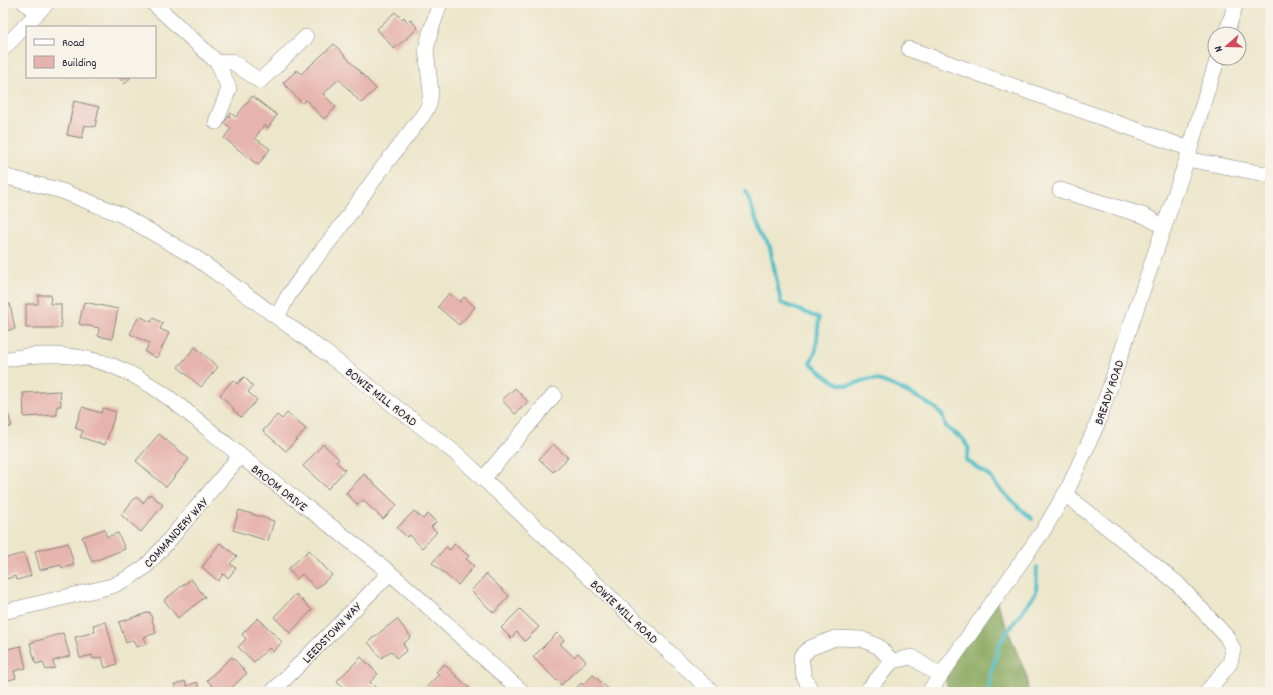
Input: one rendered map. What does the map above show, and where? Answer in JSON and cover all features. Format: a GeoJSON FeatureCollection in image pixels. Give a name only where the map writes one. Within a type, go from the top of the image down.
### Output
{"type":"FeatureCollection","features":[{"type":"Feature","properties":{"kind":"street"},"geometry":{"type":"LineString","coordinates":[[3,50],[42,8],[25,3]]}},
{"type":"Feature","properties":{"kind":"street"},"geometry":{"type":"LineString","coordinates":[[153,3],[218,63],[229,89],[216,122]]}},
{"type":"Feature","properties":{"kind":"street"},"geometry":{"type":"LineString","coordinates":[[277,317],[288,296],[308,268],[339,229],[429,105],[431,92],[426,50],[440,3]]}},
{"type":"Feature","properties":{"kind":"street"},"geometry":{"type":"LineString","coordinates":[[1229,26],[1236,3]]}},
{"type":"Feature","properties":{"kind":"street"},"geometry":{"type":"LineString","coordinates":[[218,63],[230,61],[260,81],[306,37]]}},
{"type":"Feature","properties":{"kind":"street"},"geometry":{"type":"LineString","coordinates":[[909,49],[1189,154],[1270,174]]}},
{"type":"Feature","properties":{"kind":"street","name":"BREADY ROAD"},"geometry":{"type":"LineString","coordinates":[[929,692],[1043,531],[1065,494],[1098,422],[1189,154],[1215,66]]}},
{"type":"Feature","properties":{"kind":"street","name":"BOWIE MILL ROAD"},"geometry":{"type":"LineString","coordinates":[[3,176],[62,191],[122,214],[196,258],[322,350],[458,455],[712,692]]}},
{"type":"Feature","properties":{"kind":"street"},"geometry":{"type":"LineString","coordinates":[[1060,190],[1145,216],[1164,226]]}},
{"type":"Feature","properties":{"kind":"street","name":"BROOM DRIVE"},"geometry":{"type":"LineString","coordinates":[[3,360],[15,357],[44,355],[76,357],[113,366],[142,380],[172,401],[390,573],[519,691]]}},
{"type":"Feature","properties":{"kind":"street"},"geometry":{"type":"LineString","coordinates":[[483,479],[554,395]]}},
{"type":"Feature","properties":{"kind":"street","name":"COMMANDERY WAY"},"geometry":{"type":"LineString","coordinates":[[3,612],[112,586],[130,577],[145,567],[159,552],[240,456]]}},
{"type":"Feature","properties":{"kind":"street"},"geometry":{"type":"LineString","coordinates":[[1065,494],[1177,584],[1228,637],[1233,650],[1230,663],[1207,692]]}},
{"type":"Feature","properties":{"kind":"street","name":"LEEDSTOWN WAY"},"geometry":{"type":"LineString","coordinates":[[272,692],[390,573]]}},
{"type":"Feature","properties":{"kind":"street"},"geometry":{"type":"LineString","coordinates":[[812,692],[804,676],[801,657],[810,648],[835,638],[862,639],[879,647],[892,661]]}},
{"type":"Feature","properties":{"kind":"street"},"geometry":{"type":"LineString","coordinates":[[866,692],[892,661],[912,657],[940,676]]}},
{"type":"Feature","properties":{"kind":"green space"},"geometry":{"type":"Polygon","coordinates":[[[995,598],[1027,677],[1028,692],[949,692],[943,671],[995,598]]]}},
{"type":"Feature","properties":{"kind":"building"},"geometry":{"type":"Polygon","coordinates":[[[395,12],[402,19],[404,17],[407,22],[410,19],[418,28],[394,49],[377,29],[395,12]]]}},
{"type":"Feature","properties":{"kind":"building"},"geometry":{"type":"Polygon","coordinates":[[[334,44],[376,89],[361,103],[339,79],[323,94],[336,107],[324,119],[306,100],[302,103],[283,83],[297,70],[301,74],[334,44]]]}},
{"type":"Feature","properties":{"kind":"building"},"geometry":{"type":"Polygon","coordinates":[[[119,78],[130,78],[125,84],[119,78]]]}},
{"type":"Feature","properties":{"kind":"building"},"geometry":{"type":"Polygon","coordinates":[[[252,96],[277,115],[268,128],[264,125],[255,138],[270,149],[258,165],[224,138],[231,128],[224,123],[231,113],[236,117],[252,96]]]}},
{"type":"Feature","properties":{"kind":"building"},"geometry":{"type":"Polygon","coordinates":[[[74,101],[99,107],[95,127],[85,125],[82,138],[67,135],[74,101]]]}},
{"type":"Feature","properties":{"kind":"building"},"geometry":{"type":"Polygon","coordinates":[[[449,293],[460,302],[464,297],[475,307],[459,325],[438,307],[449,293]]]}},
{"type":"Feature","properties":{"kind":"building"},"geometry":{"type":"Polygon","coordinates":[[[38,295],[51,295],[50,304],[61,304],[61,328],[26,328],[26,304],[38,304],[38,295]]]}},
{"type":"Feature","properties":{"kind":"building"},"geometry":{"type":"Polygon","coordinates":[[[84,302],[118,309],[112,339],[98,336],[99,328],[79,324],[84,302]]]}},
{"type":"Feature","properties":{"kind":"building"},"geometry":{"type":"Polygon","coordinates":[[[10,304],[15,329],[3,331],[3,305],[10,304]]]}},
{"type":"Feature","properties":{"kind":"building"},"geometry":{"type":"Polygon","coordinates":[[[139,316],[151,322],[153,318],[163,323],[160,329],[169,333],[157,358],[145,352],[149,343],[130,334],[139,316]]]}},
{"type":"Feature","properties":{"kind":"building"},"geometry":{"type":"Polygon","coordinates":[[[195,347],[218,367],[201,387],[178,367],[195,347]]]}},
{"type":"Feature","properties":{"kind":"building"},"geometry":{"type":"Polygon","coordinates":[[[244,377],[253,386],[248,392],[257,400],[241,417],[220,395],[233,380],[237,384],[244,377]]]}},
{"type":"Feature","properties":{"kind":"building"},"geometry":{"type":"Polygon","coordinates":[[[515,388],[528,402],[515,414],[502,400],[515,388]]]}},
{"type":"Feature","properties":{"kind":"building"},"geometry":{"type":"Polygon","coordinates":[[[60,391],[61,406],[57,406],[57,415],[24,417],[23,393],[60,391]]]}},
{"type":"Feature","properties":{"kind":"building"},"geometry":{"type":"Polygon","coordinates":[[[3,399],[12,426],[3,429],[3,399]]]}},
{"type":"Feature","properties":{"kind":"building"},"geometry":{"type":"Polygon","coordinates":[[[82,407],[101,413],[103,408],[116,412],[105,445],[80,437],[83,431],[75,428],[82,407]]]}},
{"type":"Feature","properties":{"kind":"building"},"geometry":{"type":"Polygon","coordinates":[[[287,413],[306,429],[286,451],[263,431],[277,415],[282,419],[287,413]]]}},
{"type":"Feature","properties":{"kind":"building"},"geometry":{"type":"Polygon","coordinates":[[[159,434],[189,459],[166,487],[136,461],[159,434]]]}},
{"type":"Feature","properties":{"kind":"building"},"geometry":{"type":"Polygon","coordinates":[[[323,444],[339,459],[336,462],[345,470],[328,489],[303,466],[323,444]]]}},
{"type":"Feature","properties":{"kind":"building"},"geometry":{"type":"Polygon","coordinates":[[[553,444],[568,458],[553,472],[539,459],[553,444]]]}},
{"type":"Feature","properties":{"kind":"building"},"geometry":{"type":"Polygon","coordinates":[[[364,474],[397,505],[383,519],[363,500],[358,505],[346,493],[364,474]]]}},
{"type":"Feature","properties":{"kind":"building"},"geometry":{"type":"Polygon","coordinates":[[[150,494],[163,505],[141,532],[121,515],[136,497],[143,503],[150,494]]]}},
{"type":"Feature","properties":{"kind":"building"},"geometry":{"type":"Polygon","coordinates":[[[239,510],[274,521],[268,541],[233,530],[239,510]]]}},
{"type":"Feature","properties":{"kind":"building"},"geometry":{"type":"Polygon","coordinates":[[[414,511],[423,519],[428,514],[436,522],[431,527],[437,532],[422,548],[410,535],[407,537],[397,528],[414,511]]]}},
{"type":"Feature","properties":{"kind":"building"},"geometry":{"type":"Polygon","coordinates":[[[104,529],[107,537],[118,533],[125,549],[92,562],[82,537],[104,529]]]}},
{"type":"Feature","properties":{"kind":"building"},"geometry":{"type":"Polygon","coordinates":[[[68,543],[74,565],[62,568],[61,565],[40,570],[35,551],[68,543]]]}},
{"type":"Feature","properties":{"kind":"building"},"geometry":{"type":"Polygon","coordinates":[[[220,543],[237,556],[230,564],[236,568],[228,578],[223,574],[218,581],[202,567],[220,543]]]}},
{"type":"Feature","properties":{"kind":"building"},"geometry":{"type":"Polygon","coordinates":[[[454,544],[469,556],[466,559],[474,566],[458,585],[432,563],[446,547],[450,550],[454,544]]]}},
{"type":"Feature","properties":{"kind":"building"},"geometry":{"type":"Polygon","coordinates":[[[309,550],[332,575],[316,589],[302,574],[297,579],[288,569],[309,550]]]}},
{"type":"Feature","properties":{"kind":"building"},"geometry":{"type":"Polygon","coordinates":[[[24,553],[31,576],[17,580],[15,576],[3,580],[3,559],[24,553]]]}},
{"type":"Feature","properties":{"kind":"building"},"geometry":{"type":"Polygon","coordinates":[[[486,574],[509,596],[494,613],[471,591],[486,574]]]}},
{"type":"Feature","properties":{"kind":"building"},"geometry":{"type":"Polygon","coordinates":[[[191,579],[205,597],[178,618],[164,600],[191,579]]]}},
{"type":"Feature","properties":{"kind":"building"},"geometry":{"type":"Polygon","coordinates":[[[296,594],[312,610],[290,633],[274,617],[296,594]]]}},
{"type":"Feature","properties":{"kind":"building"},"geometry":{"type":"Polygon","coordinates":[[[520,609],[539,627],[525,641],[517,632],[511,638],[501,628],[520,609]]]}},
{"type":"Feature","properties":{"kind":"building"},"geometry":{"type":"Polygon","coordinates":[[[150,612],[156,633],[144,637],[147,644],[136,647],[133,640],[126,643],[119,622],[150,612]]]}},
{"type":"Feature","properties":{"kind":"building"},"geometry":{"type":"Polygon","coordinates":[[[258,618],[282,642],[273,652],[269,648],[254,662],[238,647],[246,639],[242,634],[258,618]]]}},
{"type":"Feature","properties":{"kind":"building"},"geometry":{"type":"Polygon","coordinates":[[[397,619],[411,637],[403,644],[407,650],[397,658],[391,651],[381,658],[368,642],[397,619]]]}},
{"type":"Feature","properties":{"kind":"building"},"geometry":{"type":"Polygon","coordinates":[[[106,622],[117,664],[105,668],[102,657],[93,659],[92,655],[80,658],[75,637],[95,632],[93,625],[106,622]]]}},
{"type":"Feature","properties":{"kind":"building"},"geometry":{"type":"Polygon","coordinates":[[[63,633],[70,656],[53,661],[55,668],[46,670],[43,662],[36,664],[30,643],[63,633]]]}},
{"type":"Feature","properties":{"kind":"building"},"geometry":{"type":"Polygon","coordinates":[[[557,633],[564,640],[560,644],[574,657],[578,653],[586,661],[561,685],[533,657],[557,633]]]}},
{"type":"Feature","properties":{"kind":"building"},"geometry":{"type":"Polygon","coordinates":[[[21,646],[26,668],[14,671],[16,678],[5,681],[3,673],[3,650],[21,646]]]}},
{"type":"Feature","properties":{"kind":"building"},"geometry":{"type":"Polygon","coordinates":[[[232,657],[247,673],[227,692],[218,692],[207,680],[232,657]]]}},
{"type":"Feature","properties":{"kind":"building"},"geometry":{"type":"Polygon","coordinates":[[[361,657],[378,674],[370,682],[376,688],[371,692],[348,692],[337,681],[361,657]]]}},
{"type":"Feature","properties":{"kind":"building"},"geometry":{"type":"Polygon","coordinates":[[[444,664],[469,688],[465,692],[422,692],[439,674],[436,672],[444,664]]]}},
{"type":"Feature","properties":{"kind":"building"},"geometry":{"type":"Polygon","coordinates":[[[593,675],[612,692],[573,692],[581,683],[583,685],[593,675]]]}},
{"type":"Feature","properties":{"kind":"building"},"geometry":{"type":"Polygon","coordinates":[[[185,681],[187,686],[197,682],[201,692],[171,692],[176,690],[174,685],[185,681]]]}},
{"type":"Feature","properties":{"kind":"waterway"},"geometry":{"type":"LineString","coordinates":[[746,192],[760,230],[770,247],[781,303],[819,318],[816,350],[810,363],[828,378],[840,384],[850,385],[868,379],[878,380],[909,393],[938,410],[944,419],[946,427],[963,439],[969,449],[966,460],[991,477],[996,485],[1032,519]]}},
{"type":"Feature","properties":{"kind":"waterway"},"geometry":{"type":"LineString","coordinates":[[989,692],[990,677],[1000,642],[1036,592],[1037,567]]}}]}
